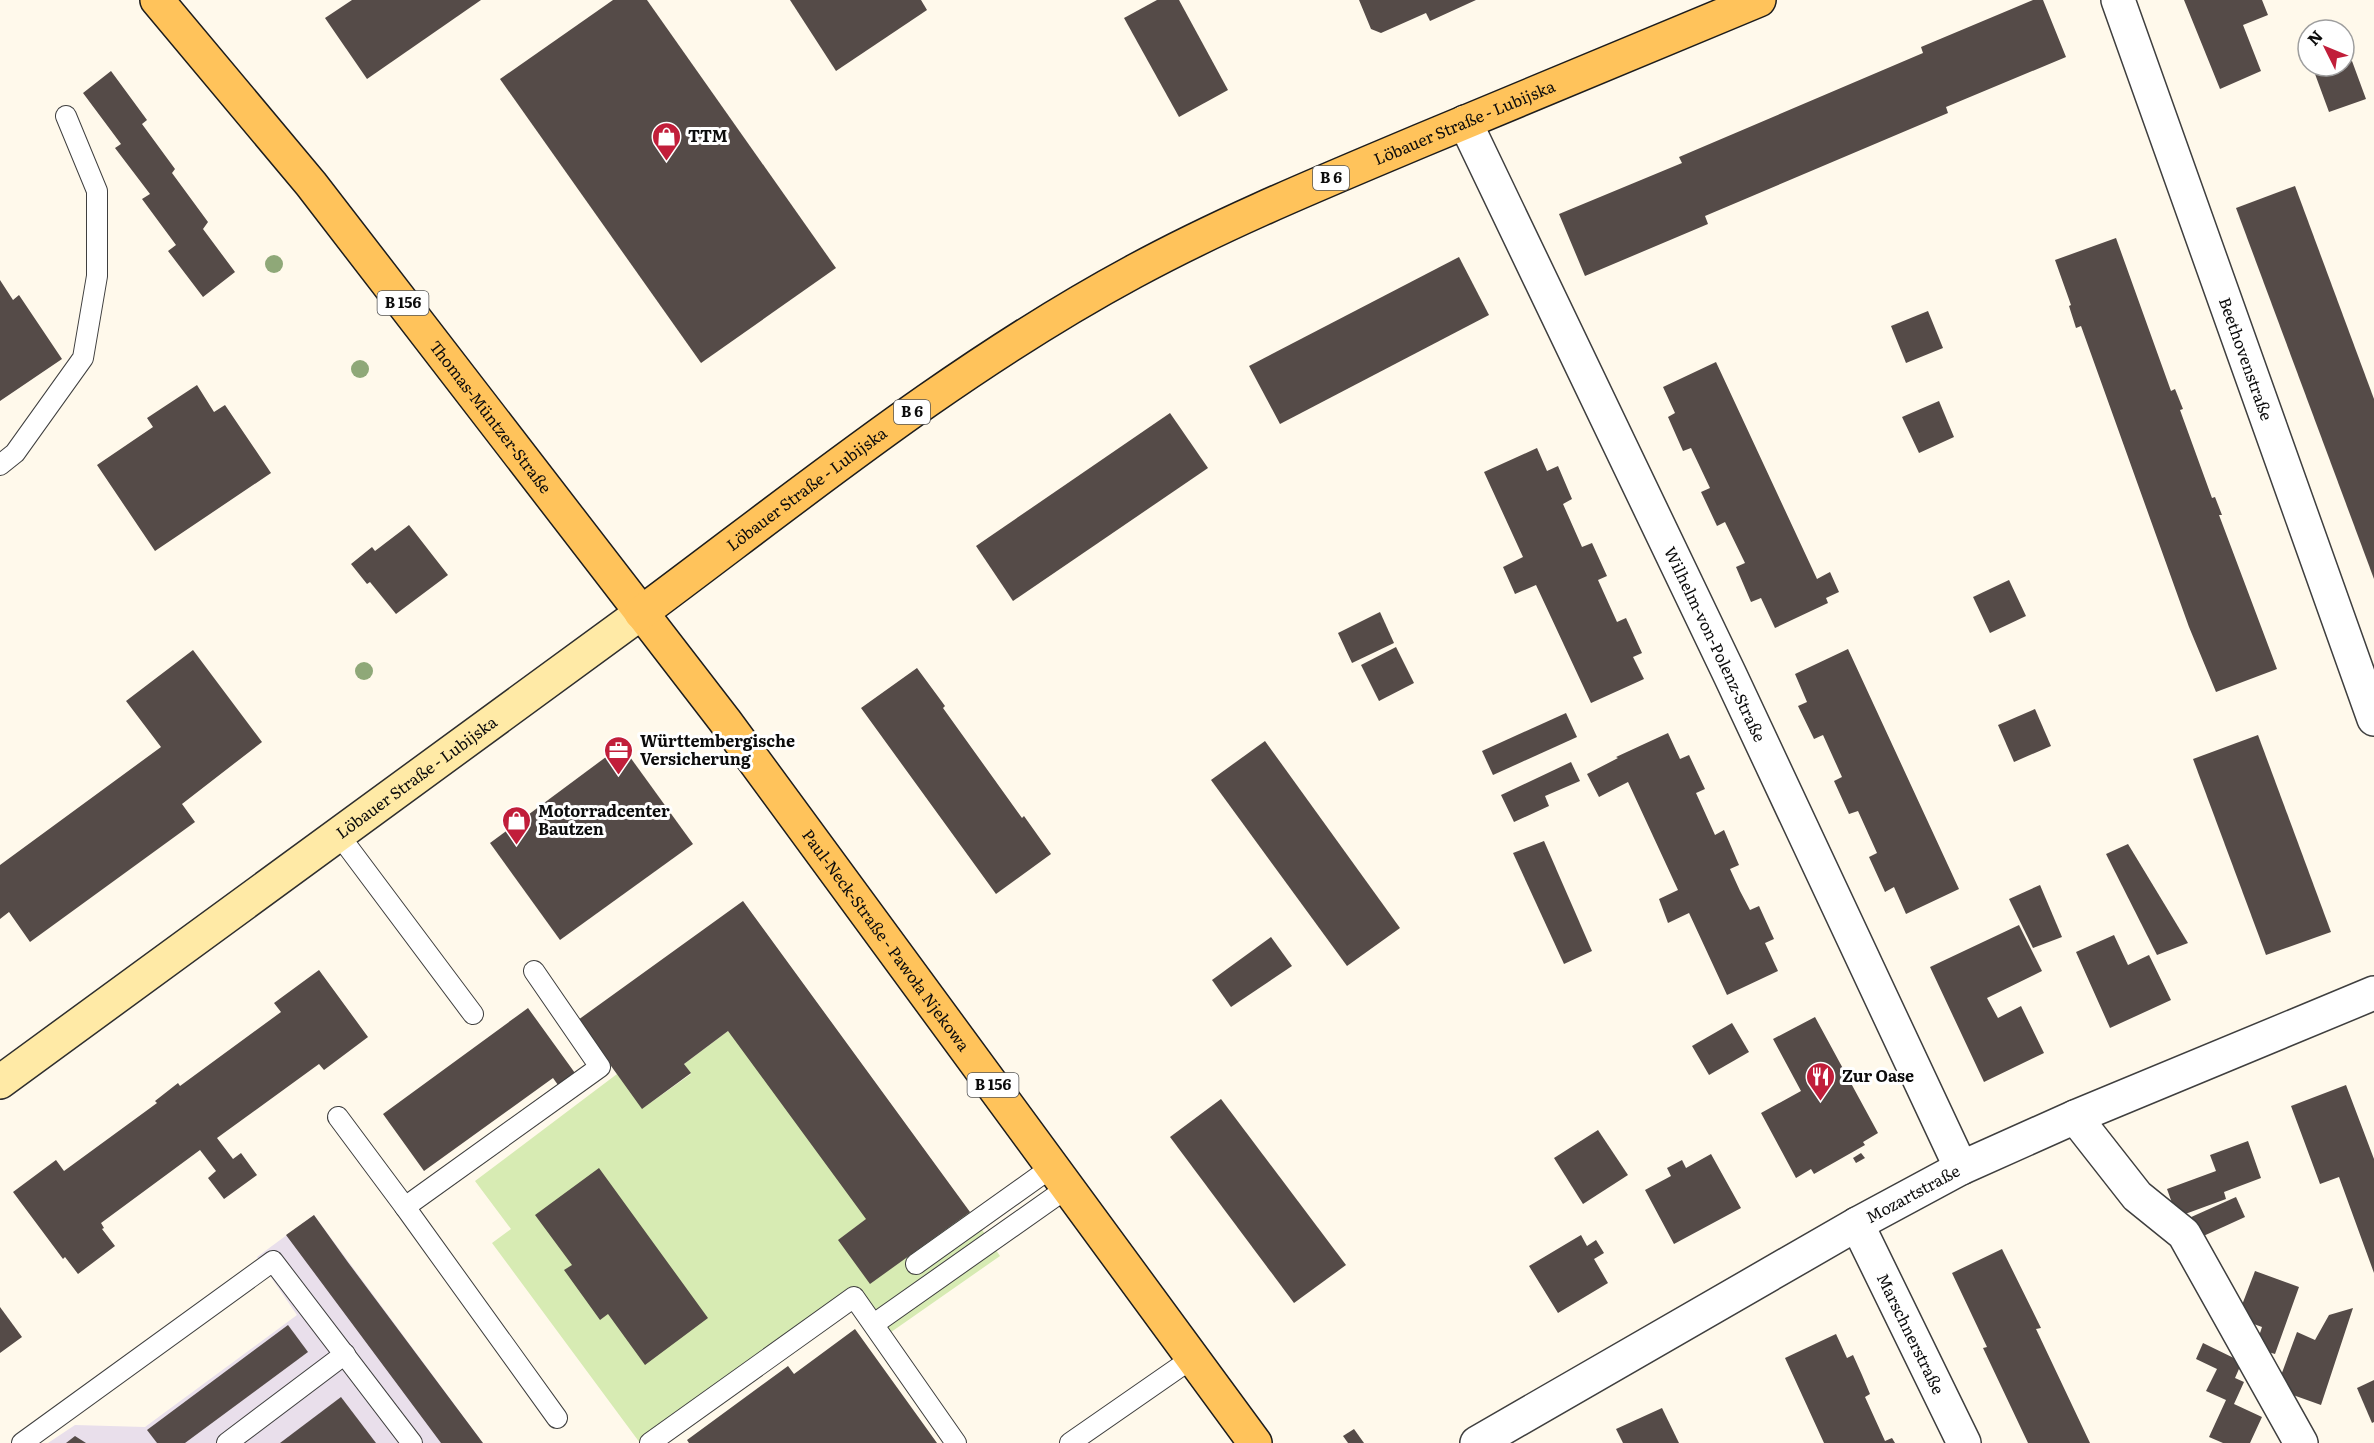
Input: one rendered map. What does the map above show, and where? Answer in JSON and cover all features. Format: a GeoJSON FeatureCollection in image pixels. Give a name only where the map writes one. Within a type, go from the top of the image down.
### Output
{"type":"FeatureCollection","features":[{"type":"Feature","properties":{"kind":"main road","name":"Thomas-Müntzer-Straße"},"geometry":{"type":"LineString","coordinates":[[157,0],[311,184],[641,613]]}},
{"type":"Feature","properties":{"kind":"main road","name":"Löbauer Straße - Lubijska"},"geometry":{"type":"LineString","coordinates":[[0,1082],[996,352],[1130,273],[1199,237],[1465,122],[1759,0]]}},
{"type":"Feature","properties":{"kind":"main road","name":"Paul-Neck-Straße - Pawoła Njekowa"},"geometry":{"type":"LineString","coordinates":[[641,613],[782,796],[1191,1359],[1255,1443]]}},
{"type":"Feature","properties":{"kind":"street","name":"Beethovenstraße"},"geometry":{"type":"LineString","coordinates":[[2118,0],[2374,718]]}},
{"type":"Feature","properties":{"kind":"street","name":"Wilhelm-von-Polenz-Straße"},"geometry":{"type":"LineString","coordinates":[[1465,122],[1730,675],[1961,1168]]}},
{"type":"Feature","properties":{"kind":"street","name":"Mozartstraße"},"geometry":{"type":"LineString","coordinates":[[1477,1443],[1857,1224],[1961,1168],[2075,1117],[2374,993]]}},
{"type":"Feature","properties":{"kind":"street"},"geometry":{"type":"LineString","coordinates":[[2075,1117],[2137,1196],[2184,1234],[2301,1443]]}},
{"type":"Feature","properties":{"kind":"street","name":"Marschnerstraße"},"geometry":{"type":"LineString","coordinates":[[1857,1224],[1964,1443]]}},
{"type":"Feature","properties":{"kind":"lane"},"geometry":{"type":"LineString","coordinates":[[0,465],[15,453],[83,358],[97,276],[97,192],[66,116]]}},
{"type":"Feature","properties":{"kind":"lane"},"geometry":{"type":"LineString","coordinates":[[339,835],[473,1014]]}},
{"type":"Feature","properties":{"kind":"lane"},"geometry":{"type":"LineString","coordinates":[[405,1207],[600,1067],[534,971]]}},
{"type":"Feature","properties":{"kind":"lane"},"geometry":{"type":"LineString","coordinates":[[338,1117],[557,1418]]}},
{"type":"Feature","properties":{"kind":"lane"},"geometry":{"type":"LineString","coordinates":[[916,1264],[1059,1177]]}},
{"type":"Feature","properties":{"kind":"lane"},"geometry":{"type":"LineString","coordinates":[[874,1324],[1059,1177]]}},
{"type":"Feature","properties":{"kind":"lane"},"geometry":{"type":"LineString","coordinates":[[22,1443],[273,1261],[412,1443]]}},
{"type":"Feature","properties":{"kind":"lane"},"geometry":{"type":"LineString","coordinates":[[650,1443],[854,1297],[931,1393],[956,1443]]}},
{"type":"Feature","properties":{"kind":"lane"},"geometry":{"type":"LineString","coordinates":[[227,1443],[345,1354]]}},
{"type":"Feature","properties":{"kind":"lane"},"geometry":{"type":"LineString","coordinates":[[1070,1443],[1191,1359]]}},
{"type":"Feature","properties":{"kind":"shaded area"},"geometry":{"type":"Polygon","coordinates":[[[314,1215],[483,1443],[48,1443],[75,1425],[145,1427],[297,1315],[257,1257],[314,1215]]]}},
{"type":"Feature","properties":{"kind":"green space"},"geometry":{"type":"Polygon","coordinates":[[[728,1031],[970,1212],[1000,1256],[884,1337],[854,1297],[650,1443],[640,1443],[492,1243],[511,1229],[475,1181],[617,1074],[643,1108],[691,1074],[684,1064],[728,1031]]]}},
{"type":"Feature","properties":{"kind":"building"},"geometry":{"type":"Polygon","coordinates":[[[352,0],[481,0],[367,79],[325,18],[352,0]]]}},
{"type":"Feature","properties":{"kind":"building"},"geometry":{"type":"Polygon","coordinates":[[[613,0],[647,0],[836,268],[701,363],[500,79],[613,0]]]}},
{"type":"Feature","properties":{"kind":"building"},"geometry":{"type":"Polygon","coordinates":[[[790,0],[921,0],[927,10],[836,71],[790,0]]]}},
{"type":"Feature","properties":{"kind":"building"},"geometry":{"type":"Polygon","coordinates":[[[1157,0],[1179,0],[1228,90],[1179,117],[1124,18],[1157,0]]]}},
{"type":"Feature","properties":{"kind":"building"},"geometry":{"type":"Polygon","coordinates":[[[1359,0],[1476,0],[1430,21],[1426,13],[1381,33],[1371,29],[1359,0]]]}},
{"type":"Feature","properties":{"kind":"building"},"geometry":{"type":"Polygon","coordinates":[[[2033,0],[2043,0],[2066,57],[1946,107],[1948,113],[1705,216],[1708,224],[1585,276],[1559,214],[1682,163],[1679,157],[1923,53],[1921,47],[2033,0]]]}},
{"type":"Feature","properties":{"kind":"building"},"geometry":{"type":"Polygon","coordinates":[[[2184,0],[2262,0],[2268,15],[2243,25],[2261,71],[2220,89],[2184,0]]]}},
{"type":"Feature","properties":{"kind":"building"},"geometry":{"type":"Polygon","coordinates":[[[111,71],[147,120],[142,124],[175,169],[172,173],[208,222],[203,229],[235,272],[203,297],[168,251],[176,245],[142,199],[150,194],[115,148],[121,144],[83,93],[111,71]]]}},
{"type":"Feature","properties":{"kind":"building"},"geometry":{"type":"Polygon","coordinates":[[[2356,72],[2366,99],[2329,112],[2316,78],[2356,78],[2356,72]]]}},
{"type":"Feature","properties":{"kind":"building"},"geometry":{"type":"Polygon","coordinates":[[[2295,186],[2374,399],[2374,579],[2236,208],[2295,186]]]}},
{"type":"Feature","properties":{"kind":"building"},"geometry":{"type":"Polygon","coordinates":[[[2116,238],[2171,391],[2175,389],[2183,409],[2180,410],[2212,498],[2215,497],[2222,515],[2219,515],[2277,669],[2216,692],[2189,627],[2081,326],[2076,328],[2069,306],[2071,305],[2055,260],[2116,238]]]}},
{"type":"Feature","properties":{"kind":"building"},"geometry":{"type":"Polygon","coordinates":[[[1459,257],[1489,315],[1280,424],[1249,366],[1459,257]]]}},
{"type":"Feature","properties":{"kind":"building"},"geometry":{"type":"Polygon","coordinates":[[[0,280],[13,300],[19,295],[62,359],[0,401],[0,280]]]}},
{"type":"Feature","properties":{"kind":"building"},"geometry":{"type":"Polygon","coordinates":[[[1928,311],[1943,348],[1906,363],[1891,326],[1928,311]]]}},
{"type":"Feature","properties":{"kind":"building"},"geometry":{"type":"Polygon","coordinates":[[[1716,362],[1817,579],[1830,572],[1839,592],[1826,598],[1828,603],[1775,628],[1761,598],[1751,602],[1736,567],[1745,563],[1725,522],[1717,526],[1701,492],[1710,488],[1691,448],[1683,451],[1668,417],[1675,413],[1663,387],[1716,362]]]}},
{"type":"Feature","properties":{"kind":"building"},"geometry":{"type":"Polygon","coordinates":[[[197,385],[214,412],[225,405],[271,473],[155,551],[97,465],[153,427],[147,418],[197,385]]]}},
{"type":"Feature","properties":{"kind":"building"},"geometry":{"type":"Polygon","coordinates":[[[1939,401],[1954,437],[1919,453],[1902,417],[1939,401]]]}},
{"type":"Feature","properties":{"kind":"building"},"geometry":{"type":"Polygon","coordinates":[[[1170,413],[1208,468],[1013,601],[976,546],[1170,413]]]}},
{"type":"Feature","properties":{"kind":"building"},"geometry":{"type":"Polygon","coordinates":[[[1537,448],[1547,471],[1558,466],[1572,499],[1563,504],[1582,547],[1592,543],[1607,576],[1598,580],[1617,622],[1626,618],[1642,653],[1633,657],[1644,679],[1591,703],[1536,585],[1515,594],[1503,567],[1523,557],[1484,472],[1537,448]]]}},
{"type":"Feature","properties":{"kind":"building"},"geometry":{"type":"Polygon","coordinates":[[[409,525],[448,575],[396,614],[370,582],[367,584],[351,564],[372,547],[375,551],[409,525]]]}},
{"type":"Feature","properties":{"kind":"building"},"geometry":{"type":"Polygon","coordinates":[[[2009,580],[2026,616],[1990,633],[1973,597],[2009,580]]]}},
{"type":"Feature","properties":{"kind":"building"},"geometry":{"type":"Polygon","coordinates":[[[1380,612],[1394,643],[1352,663],[1338,633],[1380,612]]]}},
{"type":"Feature","properties":{"kind":"building"},"geometry":{"type":"Polygon","coordinates":[[[1396,647],[1414,683],[1379,701],[1361,665],[1396,647]]]}},
{"type":"Feature","properties":{"kind":"building"},"geometry":{"type":"Polygon","coordinates":[[[1848,649],[1959,889],[1906,914],[1894,887],[1885,892],[1869,857],[1877,853],[1858,811],[1849,814],[1834,781],[1842,777],[1823,735],[1814,739],[1798,706],[1807,702],[1795,674],[1848,649]]]}},
{"type":"Feature","properties":{"kind":"building"},"geometry":{"type":"Polygon","coordinates":[[[193,650],[262,742],[182,804],[195,822],[30,942],[9,912],[0,919],[0,865],[161,747],[126,701],[193,650]]]}},
{"type":"Feature","properties":{"kind":"building"},"geometry":{"type":"Polygon","coordinates":[[[917,668],[1022,818],[1024,816],[1051,854],[996,894],[861,708],[917,668]]]}},
{"type":"Feature","properties":{"kind":"building"},"geometry":{"type":"Polygon","coordinates":[[[2035,709],[2051,746],[2014,762],[1998,725],[2035,709]]]}},
{"type":"Feature","properties":{"kind":"building"},"geometry":{"type":"Polygon","coordinates":[[[1566,713],[1577,737],[1493,775],[1482,751],[1566,713]]]}},
{"type":"Feature","properties":{"kind":"building"},"geometry":{"type":"Polygon","coordinates":[[[1668,733],[1680,759],[1689,755],[1705,789],[1696,793],[1715,835],[1724,830],[1739,865],[1730,869],[1740,891],[1750,910],[1759,906],[1774,939],[1765,943],[1778,971],[1727,995],[1689,913],[1668,923],[1659,899],[1678,890],[1628,782],[1599,797],[1587,774],[1618,758],[1616,757],[1668,733]]]}},
{"type":"Feature","properties":{"kind":"building"},"geometry":{"type":"Polygon","coordinates":[[[2258,735],[2331,932],[2266,955],[2193,759],[2258,735]]]}},
{"type":"Feature","properties":{"kind":"building"},"geometry":{"type":"Polygon","coordinates":[[[1265,741],[1400,928],[1347,966],[1211,780],[1265,741]]]}},
{"type":"Feature","properties":{"kind":"building"},"geometry":{"type":"Polygon","coordinates":[[[610,754],[630,757],[693,844],[560,940],[490,843],[610,754]]]}},
{"type":"Feature","properties":{"kind":"building"},"geometry":{"type":"Polygon","coordinates":[[[1571,762],[1580,781],[1545,796],[1549,806],[1514,822],[1501,795],[1571,762]]]}},
{"type":"Feature","properties":{"kind":"building"},"geometry":{"type":"Polygon","coordinates":[[[1544,841],[1592,951],[1564,964],[1513,853],[1544,841]]]}},
{"type":"Feature","properties":{"kind":"building"},"geometry":{"type":"Polygon","coordinates":[[[2128,844],[2188,943],[2157,955],[2106,854],[2128,844]]]}},
{"type":"Feature","properties":{"kind":"building"},"geometry":{"type":"Polygon","coordinates":[[[2040,885],[2062,937],[2033,948],[2009,899],[2040,885]]]}},
{"type":"Feature","properties":{"kind":"building"},"geometry":{"type":"Polygon","coordinates":[[[743,901],[970,1212],[870,1284],[838,1240],[866,1219],[728,1031],[684,1064],[691,1073],[642,1109],[578,1020],[743,901]]]}},
{"type":"Feature","properties":{"kind":"building"},"geometry":{"type":"Polygon","coordinates":[[[2019,925],[2042,971],[1987,998],[1998,1018],[2021,1006],[2044,1053],[1984,1082],[1930,967],[2019,925]]]}},
{"type":"Feature","properties":{"kind":"building"},"geometry":{"type":"Polygon","coordinates":[[[2114,935],[2128,965],[2149,955],[2171,1000],[2110,1028],[2076,952],[2114,935]]]}},
{"type":"Feature","properties":{"kind":"building"},"geometry":{"type":"Polygon","coordinates":[[[1271,937],[1292,966],[1231,1007],[1212,980],[1271,937]]]}},
{"type":"Feature","properties":{"kind":"building"},"geometry":{"type":"Polygon","coordinates":[[[319,970],[368,1037],[324,1070],[319,1064],[217,1138],[233,1159],[241,1153],[257,1175],[224,1199],[208,1178],[216,1171],[200,1150],[101,1223],[104,1228],[102,1229],[115,1246],[78,1274],[65,1257],[63,1259],[13,1192],[56,1160],[64,1171],[157,1103],[155,1101],[178,1083],[180,1086],[281,1012],[274,1003],[319,970]]]}},
{"type":"Feature","properties":{"kind":"building"},"geometry":{"type":"Polygon","coordinates":[[[528,1008],[580,1080],[563,1092],[553,1078],[424,1171],[383,1114],[528,1008]]]}},
{"type":"Feature","properties":{"kind":"building","name":"Zur Oase"},"geometry":{"type":"Polygon","coordinates":[[[1815,1017],[1878,1133],[1863,1142],[1865,1145],[1814,1174],[1811,1169],[1796,1178],[1761,1113],[1801,1091],[1773,1039],[1815,1017]]]}},
{"type":"Feature","properties":{"kind":"building"},"geometry":{"type":"Polygon","coordinates":[[[1732,1023],[1749,1052],[1709,1075],[1692,1046],[1732,1023]]]}},
{"type":"Feature","properties":{"kind":"building"},"geometry":{"type":"Polygon","coordinates":[[[2346,1085],[2374,1159],[2374,1273],[2339,1177],[2320,1184],[2291,1106],[2346,1085]]]}},
{"type":"Feature","properties":{"kind":"building"},"geometry":{"type":"Polygon","coordinates":[[[1221,1099],[1346,1265],[1294,1303],[1170,1137],[1221,1099]]]}},
{"type":"Feature","properties":{"kind":"building"},"geometry":{"type":"Polygon","coordinates":[[[1598,1130],[1628,1175],[1583,1204],[1554,1158],[1598,1130]]]}},
{"type":"Feature","properties":{"kind":"building"},"geometry":{"type":"Polygon","coordinates":[[[2248,1141],[2261,1178],[2224,1192],[2226,1199],[2177,1217],[2167,1189],[2216,1171],[2210,1155],[2248,1141]]]}},
{"type":"Feature","properties":{"kind":"building"},"geometry":{"type":"Polygon","coordinates":[[[1861,1153],[1865,1158],[1856,1163],[1853,1158],[1861,1153]]]}},
{"type":"Feature","properties":{"kind":"building"},"geometry":{"type":"Polygon","coordinates":[[[1711,1154],[1741,1208],[1674,1244],[1645,1190],[1671,1176],[1667,1168],[1682,1160],[1686,1168],[1711,1154]]]}},
{"type":"Feature","properties":{"kind":"building"},"geometry":{"type":"Polygon","coordinates":[[[599,1168],[708,1318],[645,1365],[608,1314],[600,1320],[564,1270],[572,1265],[535,1215],[599,1168]]]}},
{"type":"Feature","properties":{"kind":"building"},"geometry":{"type":"Polygon","coordinates":[[[2236,1197],[2245,1217],[2199,1238],[2189,1218],[2236,1197]]]}},
{"type":"Feature","properties":{"kind":"building"},"geometry":{"type":"Polygon","coordinates":[[[314,1215],[483,1443],[441,1443],[286,1235],[314,1215]]]}},
{"type":"Feature","properties":{"kind":"building"},"geometry":{"type":"Polygon","coordinates":[[[1581,1235],[1587,1246],[1596,1240],[1604,1253],[1594,1259],[1608,1283],[1558,1313],[1529,1266],[1581,1235]]]}},
{"type":"Feature","properties":{"kind":"building"},"geometry":{"type":"Polygon","coordinates":[[[2002,1249],[2041,1328],[2036,1329],[2090,1443],[2028,1443],[1983,1348],[1987,1347],[1952,1273],[2002,1249]]]}},
{"type":"Feature","properties":{"kind":"building"},"geometry":{"type":"Polygon","coordinates":[[[2255,1271],[2299,1287],[2275,1354],[2255,1348],[2262,1327],[2237,1318],[2255,1271]]]}},
{"type":"Feature","properties":{"kind":"building"},"geometry":{"type":"Polygon","coordinates":[[[0,1307],[22,1337],[0,1353],[0,1307]]]}},
{"type":"Feature","properties":{"kind":"building"},"geometry":{"type":"Polygon","coordinates":[[[2353,1308],[2321,1405],[2276,1389],[2297,1332],[2315,1340],[2329,1315],[2353,1308]]]}},
{"type":"Feature","properties":{"kind":"building"},"geometry":{"type":"Polygon","coordinates":[[[288,1325],[308,1352],[185,1443],[157,1443],[147,1430],[288,1325]]]}},
{"type":"Feature","properties":{"kind":"building"},"geometry":{"type":"Polygon","coordinates":[[[855,1329],[937,1443],[689,1443],[687,1440],[788,1366],[794,1374],[855,1329]]]}},
{"type":"Feature","properties":{"kind":"building"},"geometry":{"type":"Polygon","coordinates":[[[1836,1334],[1847,1358],[1853,1355],[1870,1394],[1865,1397],[1885,1441],[1892,1438],[1895,1443],[1824,1443],[1785,1358],[1836,1334]]]}},
{"type":"Feature","properties":{"kind":"building"},"geometry":{"type":"Polygon","coordinates":[[[2203,1343],[2242,1362],[2235,1378],[2244,1382],[2234,1404],[2262,1417],[2250,1443],[2223,1443],[2209,1437],[2226,1400],[2206,1391],[2217,1369],[2196,1359],[2203,1343]]]}},
{"type":"Feature","properties":{"kind":"building"},"geometry":{"type":"Polygon","coordinates":[[[2374,1380],[2374,1422],[2372,1423],[2357,1388],[2374,1380]]]}},
{"type":"Feature","properties":{"kind":"building"},"geometry":{"type":"Polygon","coordinates":[[[341,1397],[376,1443],[280,1443],[341,1397]]]}},
{"type":"Feature","properties":{"kind":"building"},"geometry":{"type":"Polygon","coordinates":[[[1662,1408],[1679,1443],[1623,1443],[1616,1429],[1662,1408]]]}},
{"type":"Feature","properties":{"kind":"building"},"geometry":{"type":"Polygon","coordinates":[[[1354,1429],[1364,1443],[1348,1443],[1343,1436],[1354,1429]]]}},
{"type":"Feature","properties":{"kind":"building"},"geometry":{"type":"Polygon","coordinates":[[[75,1436],[86,1443],[66,1443],[75,1436]]]}},
{"type":"Feature","properties":{"kind":"place","name":"TTM"},"geometry":{"type":"Point","coordinates":[667,162]}},
{"type":"Feature","properties":{"kind":"place","name":"Württembergische Versicherung"},"geometry":{"type":"Point","coordinates":[619,776]}},
{"type":"Feature","properties":{"kind":"place","name":"Motorradcenter Bautzen"},"geometry":{"type":"Point","coordinates":[517,846]}},
{"type":"Feature","properties":{"kind":"place","name":"Zur Oase"},"geometry":{"type":"Point","coordinates":[1821,1102]}}]}
